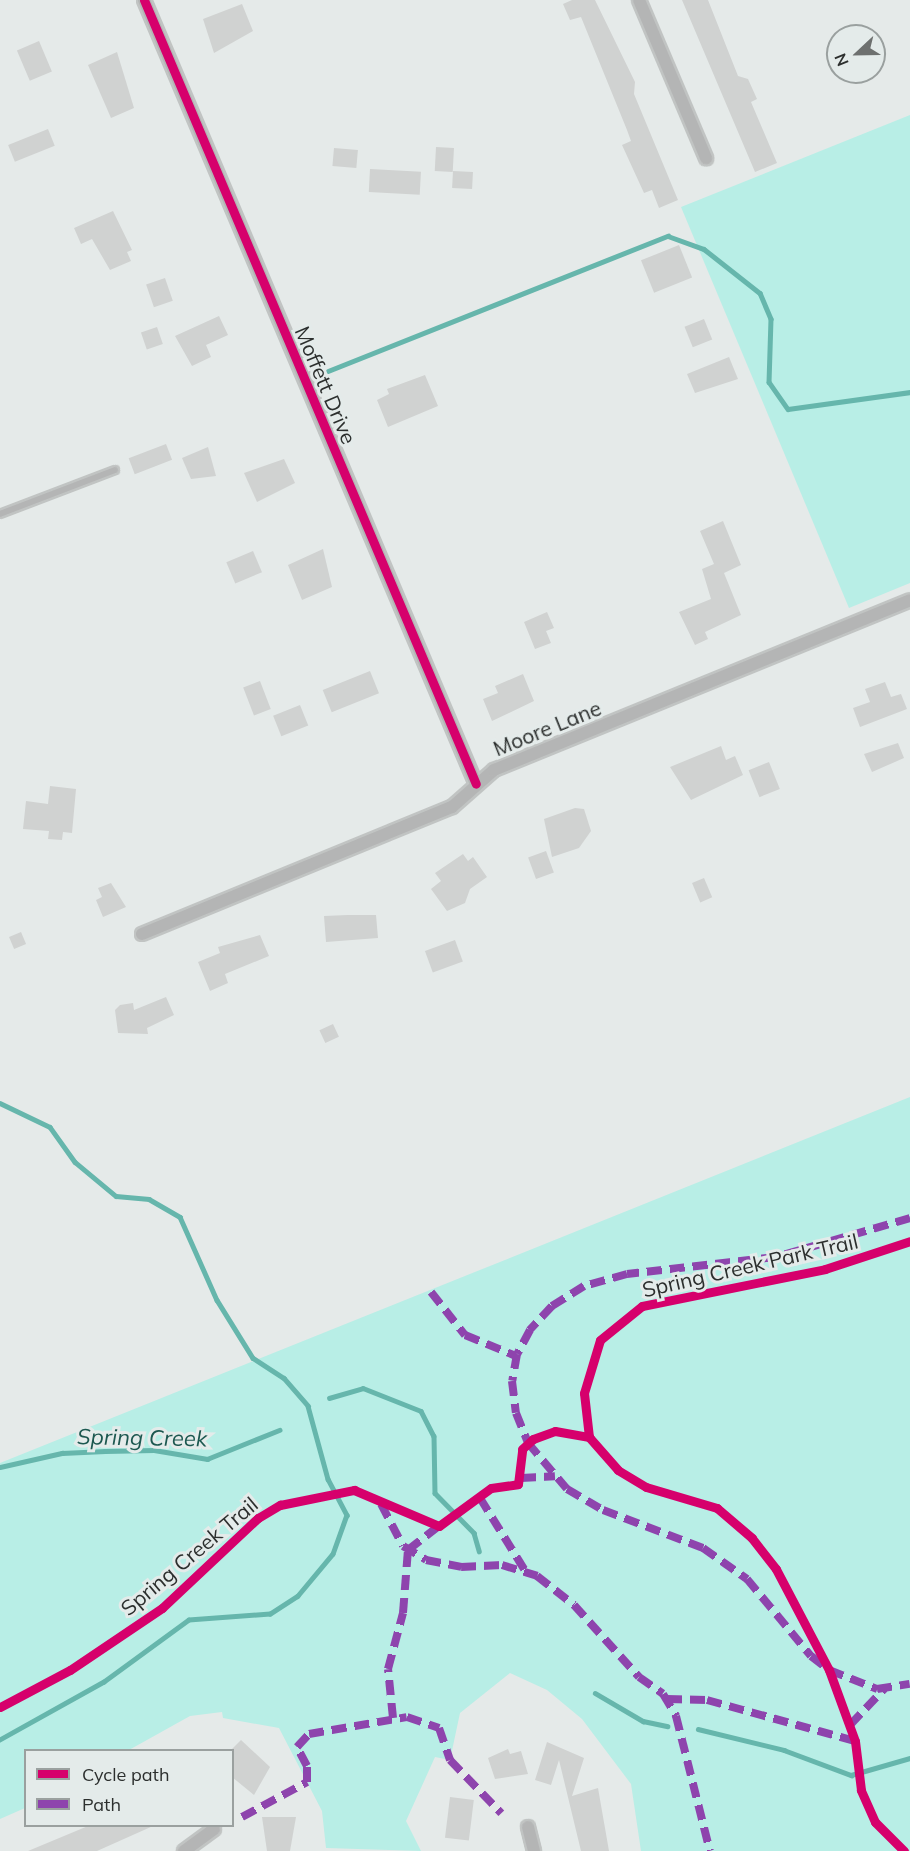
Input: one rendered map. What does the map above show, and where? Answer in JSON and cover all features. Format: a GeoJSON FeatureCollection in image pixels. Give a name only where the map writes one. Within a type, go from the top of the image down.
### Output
{"type":"FeatureCollection","features":[{"type":"Feature","properties":{"kind":"street","name":"Moffett Drive"},"geometry":{"type":"LineString","coordinates":[[144,0],[476,784]]}},
{"type":"Feature","properties":{"kind":"street"},"geometry":{"type":"LineString","coordinates":[[639,0],[706,158]]}},
{"type":"Feature","properties":{"kind":"street","name":"Moore Lane"},"geometry":{"type":"LineString","coordinates":[[142,934],[452,807],[494,770],[910,600]]}},
{"type":"Feature","properties":{"kind":"street"},"geometry":{"type":"LineString","coordinates":[[528,1827],[534,1851]]}},
{"type":"Feature","properties":{"kind":"street"},"geometry":{"type":"LineString","coordinates":[[184,1851],[214,1829]]}},
{"type":"Feature","properties":{"kind":"lane"},"geometry":{"type":"LineString","coordinates":[[0,514],[115,471]]}},
{"type":"Feature","properties":{"kind":"shaded area"},"geometry":{"type":"Polygon","coordinates":[[[910,115],[910,583],[849,608],[681,207],[910,115]]]}},
{"type":"Feature","properties":{"kind":"shaded area"},"geometry":{"type":"Polygon","coordinates":[[[910,1097],[910,1851],[641,1851],[631,1784],[582,1719],[547,1690],[510,1673],[460,1713],[450,1760],[435,1757],[406,1821],[421,1851],[326,1848],[322,1811],[279,1728],[223,1718],[222,1712],[190,1716],[131,1749],[24,1749],[24,1808],[0,1819],[0,1463],[910,1097]]]}},
{"type":"Feature","properties":{"kind":"building"},"geometry":{"type":"Polygon","coordinates":[[[572,0],[595,0],[635,82],[634,94],[678,200],[659,208],[652,190],[644,193],[622,145],[631,141],[581,17],[570,20],[563,4],[572,0]]]}},
{"type":"Feature","properties":{"kind":"building"},"geometry":{"type":"Polygon","coordinates":[[[682,0],[708,0],[738,76],[748,79],[757,99],[751,102],[777,163],[755,172],[682,0]]]}},
{"type":"Feature","properties":{"kind":"building"},"geometry":{"type":"Polygon","coordinates":[[[242,4],[253,31],[214,53],[203,19],[242,4]]]}},
{"type":"Feature","properties":{"kind":"building"},"geometry":{"type":"Polygon","coordinates":[[[39,41],[52,71],[30,81],[17,50],[39,41]]]}},
{"type":"Feature","properties":{"kind":"building"},"geometry":{"type":"Polygon","coordinates":[[[117,52],[134,108],[111,118],[88,65],[117,52]]]}},
{"type":"Feature","properties":{"kind":"building"},"geometry":{"type":"Polygon","coordinates":[[[48,129],[55,146],[15,162],[8,145],[48,129]]]}},
{"type":"Feature","properties":{"kind":"building"},"geometry":{"type":"Polygon","coordinates":[[[436,147],[454,148],[453,172],[435,171],[436,147]]]}},
{"type":"Feature","properties":{"kind":"building"},"geometry":{"type":"Polygon","coordinates":[[[334,148],[358,150],[356,168],[332,166],[334,148]]]}},
{"type":"Feature","properties":{"kind":"building"},"geometry":{"type":"Polygon","coordinates":[[[370,169],[421,172],[420,195],[369,192],[370,169]]]}},
{"type":"Feature","properties":{"kind":"building"},"geometry":{"type":"Polygon","coordinates":[[[453,171],[473,172],[472,189],[452,188],[453,171]]]}},
{"type":"Feature","properties":{"kind":"building"},"geometry":{"type":"Polygon","coordinates":[[[113,211],[132,250],[127,252],[131,261],[110,270],[92,239],[81,244],[74,228],[113,211]]]}},
{"type":"Feature","properties":{"kind":"building"},"geometry":{"type":"Polygon","coordinates":[[[679,245],[692,277],[654,293],[641,260],[679,245]]]}},
{"type":"Feature","properties":{"kind":"building"},"geometry":{"type":"Polygon","coordinates":[[[165,278],[173,301],[154,307],[146,285],[165,278]]]}},
{"type":"Feature","properties":{"kind":"building"},"geometry":{"type":"Polygon","coordinates":[[[219,316],[228,335],[206,345],[211,357],[192,366],[175,336],[219,316]]]}},
{"type":"Feature","properties":{"kind":"building"},"geometry":{"type":"Polygon","coordinates":[[[704,319],[712,339],[693,347],[685,327],[704,319]]]}},
{"type":"Feature","properties":{"kind":"building"},"geometry":{"type":"Polygon","coordinates":[[[157,327],[163,344],[147,350],[141,333],[157,327]]]}},
{"type":"Feature","properties":{"kind":"building"},"geometry":{"type":"Polygon","coordinates":[[[729,357],[738,379],[695,393],[687,374],[729,357]]]}},
{"type":"Feature","properties":{"kind":"building"},"geometry":{"type":"Polygon","coordinates":[[[425,375],[438,406],[388,427],[377,400],[389,394],[387,389],[425,375]]]}},
{"type":"Feature","properties":{"kind":"building"},"geometry":{"type":"Polygon","coordinates":[[[166,444],[172,460],[135,474],[129,458],[166,444]]]}},
{"type":"Feature","properties":{"kind":"building"},"geometry":{"type":"Polygon","coordinates":[[[208,447],[216,476],[191,479],[182,458],[208,447]]]}},
{"type":"Feature","properties":{"kind":"building"},"geometry":{"type":"Polygon","coordinates":[[[284,459],[295,483],[257,502],[244,473],[284,459]]]}},
{"type":"Feature","properties":{"kind":"building"},"geometry":{"type":"Polygon","coordinates":[[[723,521],[741,565],[724,573],[741,615],[705,632],[708,639],[695,645],[679,612],[711,599],[702,569],[714,564],[700,531],[723,521]]]}},
{"type":"Feature","properties":{"kind":"building"},"geometry":{"type":"Polygon","coordinates":[[[323,549],[332,587],[302,600],[288,565],[323,549]]]}},
{"type":"Feature","properties":{"kind":"building"},"geometry":{"type":"Polygon","coordinates":[[[253,551],[262,572],[235,584],[226,562],[253,551]]]}},
{"type":"Feature","properties":{"kind":"building"},"geometry":{"type":"Polygon","coordinates":[[[547,612],[554,628],[546,631],[551,643],[535,649],[524,622],[547,612]]]}},
{"type":"Feature","properties":{"kind":"building"},"geometry":{"type":"Polygon","coordinates":[[[370,671],[379,693],[332,712],[323,690],[370,671]]]}},
{"type":"Feature","properties":{"kind":"building"},"geometry":{"type":"Polygon","coordinates":[[[523,674],[534,701],[492,721],[483,699],[498,693],[495,686],[523,674]]]}},
{"type":"Feature","properties":{"kind":"building"},"geometry":{"type":"Polygon","coordinates":[[[260,681],[271,709],[254,715],[243,687],[260,681]]]}},
{"type":"Feature","properties":{"kind":"building"},"geometry":{"type":"Polygon","coordinates":[[[885,682],[891,697],[901,694],[907,709],[860,727],[853,708],[870,702],[865,689],[885,682]]]}},
{"type":"Feature","properties":{"kind":"building"},"geometry":{"type":"Polygon","coordinates":[[[300,705],[308,725],[281,736],[273,716],[300,705]]]}},
{"type":"Feature","properties":{"kind":"building"},"geometry":{"type":"Polygon","coordinates":[[[898,743],[904,758],[872,772],[864,754],[898,743]]]}},
{"type":"Feature","properties":{"kind":"building"},"geometry":{"type":"Polygon","coordinates":[[[721,746],[726,760],[735,756],[743,775],[691,800],[670,767],[721,746]]]}},
{"type":"Feature","properties":{"kind":"building"},"geometry":{"type":"Polygon","coordinates":[[[769,762],[780,789],[759,797],[749,770],[769,762]]]}},
{"type":"Feature","properties":{"kind":"building"},"geometry":{"type":"Polygon","coordinates":[[[50,786],[76,789],[72,833],[63,832],[62,840],[48,839],[49,831],[23,829],[26,801],[48,804],[50,786]]]}},
{"type":"Feature","properties":{"kind":"building"},"geometry":{"type":"Polygon","coordinates":[[[575,808],[584,809],[591,831],[579,848],[552,857],[544,819],[575,808]]]}},
{"type":"Feature","properties":{"kind":"building"},"geometry":{"type":"Polygon","coordinates":[[[546,851],[554,873],[536,879],[528,857],[546,851]]]}},
{"type":"Feature","properties":{"kind":"building"},"geometry":{"type":"Polygon","coordinates":[[[463,854],[468,861],[473,857],[487,877],[470,889],[465,903],[447,911],[431,889],[441,881],[435,873],[463,854]]]}},
{"type":"Feature","properties":{"kind":"building"},"geometry":{"type":"Polygon","coordinates":[[[704,878],[712,897],[700,902],[692,883],[704,878]]]}},
{"type":"Feature","properties":{"kind":"building"},"geometry":{"type":"Polygon","coordinates":[[[111,883],[126,907],[103,917],[96,900],[102,897],[98,888],[111,883]]]}},
{"type":"Feature","properties":{"kind":"building"},"geometry":{"type":"Polygon","coordinates":[[[376,915],[378,938],[326,942],[324,916],[376,915]]]}},
{"type":"Feature","properties":{"kind":"building"},"geometry":{"type":"Polygon","coordinates":[[[21,932],[26,944],[14,949],[9,937],[21,932]]]}},
{"type":"Feature","properties":{"kind":"building"},"geometry":{"type":"Polygon","coordinates":[[[260,935],[269,956],[225,974],[228,983],[210,991],[198,962],[220,953],[218,947],[260,935]]]}},
{"type":"Feature","properties":{"kind":"building"},"geometry":{"type":"Polygon","coordinates":[[[455,940],[463,962],[433,973],[425,951],[455,940]]]}},
{"type":"Feature","properties":{"kind":"building"},"geometry":{"type":"Polygon","coordinates":[[[166,997],[174,1015],[147,1028],[148,1034],[118,1033],[115,1010],[120,1005],[133,1003],[134,1010],[166,997]]]}},
{"type":"Feature","properties":{"kind":"building"},"geometry":{"type":"Polygon","coordinates":[[[333,1024],[339,1037],[325,1043],[319,1030],[333,1024]]]}},
{"type":"Feature","properties":{"kind":"building"},"geometry":{"type":"Polygon","coordinates":[[[241,1740],[270,1767],[254,1795],[234,1779],[234,1749],[232,1749],[241,1740]]]}},
{"type":"Feature","properties":{"kind":"building"},"geometry":{"type":"Polygon","coordinates":[[[547,1742],[584,1758],[572,1796],[598,1788],[609,1851],[581,1851],[559,1760],[551,1785],[535,1780],[547,1742]]]}},
{"type":"Feature","properties":{"kind":"building"},"geometry":{"type":"Polygon","coordinates":[[[508,1749],[510,1754],[521,1751],[528,1774],[495,1779],[488,1758],[508,1749]]]}},
{"type":"Feature","properties":{"kind":"building"},"geometry":{"type":"Polygon","coordinates":[[[450,1797],[474,1800],[469,1841],[445,1838],[450,1797]]]}},
{"type":"Feature","properties":{"kind":"building"},"geometry":{"type":"Polygon","coordinates":[[[262,1817],[296,1817],[290,1851],[267,1851],[262,1817]]]}},
{"type":"Feature","properties":{"kind":"building"},"geometry":{"type":"Polygon","coordinates":[[[86,1827],[151,1827],[97,1851],[28,1851],[86,1827]]]}},
{"type":"Feature","properties":{"kind":"waterway"},"geometry":{"type":"LineString","coordinates":[[328,371],[668,236],[704,249],[760,293],[771,319],[769,382],[788,409],[910,392]]}},
{"type":"Feature","properties":{"kind":"waterway"},"geometry":{"type":"LineString","coordinates":[[0,1103],[50,1127],[75,1162],[116,1196],[149,1199],[180,1217],[217,1300],[253,1358],[284,1378],[308,1406],[328,1479],[347,1515],[333,1554],[298,1596],[270,1614],[189,1620],[104,1682],[0,1740]]}},
{"type":"Feature","properties":{"kind":"waterway","name":"Spring Creek"},"geometry":{"type":"LineString","coordinates":[[329,1398],[363,1388],[421,1411],[434,1436],[435,1493],[474,1533],[479,1551]]}},
{"type":"Feature","properties":{"kind":"waterway","name":"Spring Creek"},"geometry":{"type":"LineString","coordinates":[[0,1467],[62,1453],[105,1451],[154,1450],[207,1459],[279,1430]]}},
{"type":"Feature","properties":{"kind":"waterway","name":"Spring Creek"},"geometry":{"type":"LineString","coordinates":[[595,1693],[643,1721],[667,1726]]}},
{"type":"Feature","properties":{"kind":"waterway","name":"Spring Creek"},"geometry":{"type":"LineString","coordinates":[[698,1729],[784,1750],[851,1775],[910,1758]]}},
{"type":"Feature","properties":{"kind":"marked path"},"geometry":{"type":"LineString","coordinates":[[910,1218],[776,1257],[627,1274],[584,1286],[552,1306],[530,1330],[517,1354],[512,1381],[516,1413],[528,1443],[567,1489],[603,1510],[703,1548],[747,1579],[811,1656],[829,1670],[877,1689],[910,1684]]}},
{"type":"Feature","properties":{"kind":"marked path"},"geometry":{"type":"LineString","coordinates":[[431,1292],[465,1335],[516,1356]]}},
{"type":"Feature","properties":{"kind":"marked path"},"geometry":{"type":"LineString","coordinates":[[521,1478],[555,1476]]}},
{"type":"Feature","properties":{"kind":"marked path"},"geometry":{"type":"LineString","coordinates":[[480,1498],[524,1569]]}},
{"type":"Feature","properties":{"kind":"marked path"},"geometry":{"type":"LineString","coordinates":[[381,1504],[403,1546],[426,1560],[461,1567],[502,1565],[537,1576],[574,1605],[639,1677],[663,1694],[676,1716],[710,1851]]}},
{"type":"Feature","properties":{"kind":"marked path"},"geometry":{"type":"LineString","coordinates":[[393,1718],[388,1669],[403,1613],[408,1550],[439,1526]]}},
{"type":"Feature","properties":{"kind":"marked path"},"geometry":{"type":"LineString","coordinates":[[850,1725],[884,1689]]}},
{"type":"Feature","properties":{"kind":"marked path"},"geometry":{"type":"LineString","coordinates":[[667,1699],[707,1700],[855,1741]]}},
{"type":"Feature","properties":{"kind":"marked path"},"geometry":{"type":"LineString","coordinates":[[242,1817],[307,1782],[307,1766],[297,1747],[309,1734],[407,1717],[439,1728],[450,1760],[501,1813]]}},
{"type":"Feature","properties":{"kind":"cycle path"},"geometry":{"type":"LineString","coordinates":[[144,0],[476,784]]}},
{"type":"Feature","properties":{"kind":"cycle path","name":"Spring Creek Park Trail"},"geometry":{"type":"LineString","coordinates":[[904,1851],[875,1822],[861,1790],[855,1741],[829,1670],[776,1569],[752,1538],[717,1508],[646,1487],[618,1470],[589,1437],[584,1393],[600,1340],[642,1306],[825,1269],[910,1241]]}},
{"type":"Feature","properties":{"kind":"cycle path","name":"Spring Creek Trail"},"geometry":{"type":"LineString","coordinates":[[0,1707],[70,1670],[162,1608],[258,1518],[280,1505],[354,1490],[439,1526],[491,1488],[518,1484],[522,1449],[533,1439],[555,1431],[589,1437]]}}]}
